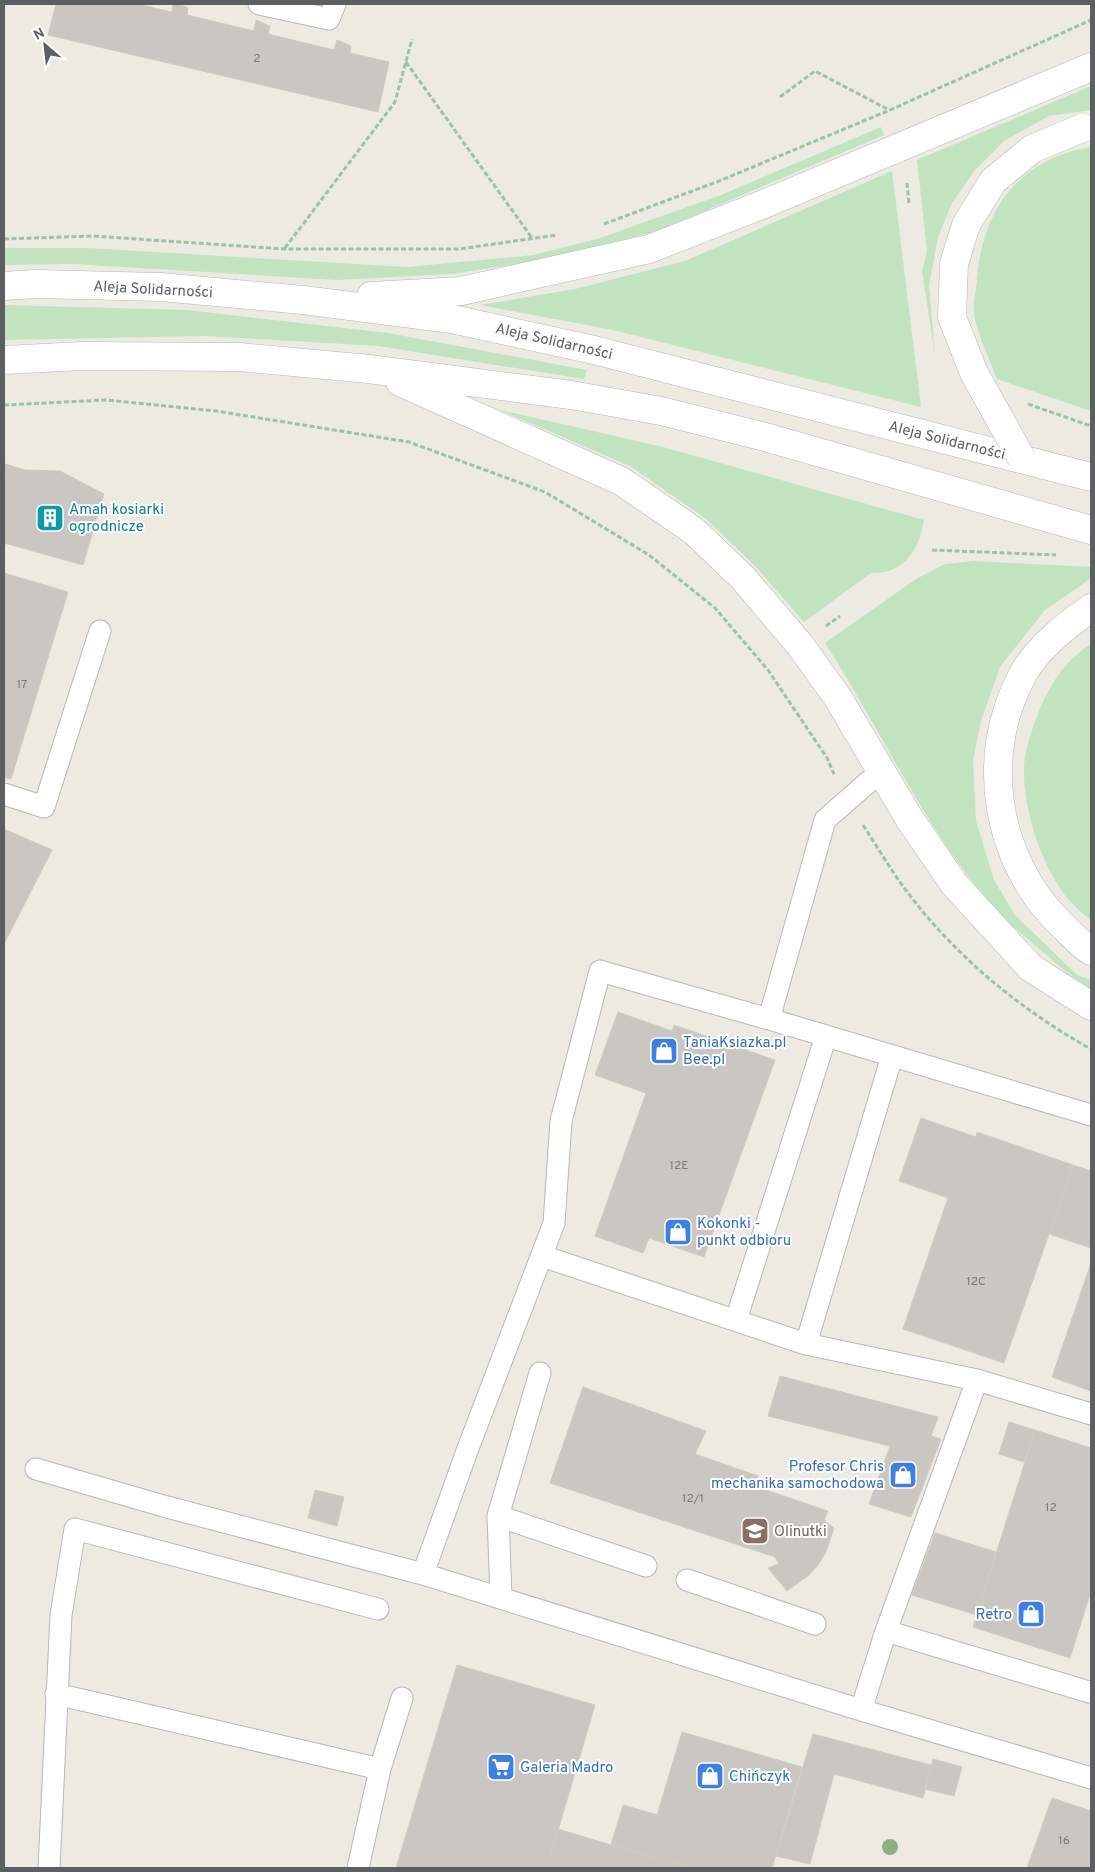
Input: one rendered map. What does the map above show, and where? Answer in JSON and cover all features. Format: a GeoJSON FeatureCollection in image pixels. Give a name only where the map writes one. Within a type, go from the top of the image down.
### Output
{"type":"FeatureCollection","features":[{"type":"Feature","properties":{"kind":"main road"},"geometry":{"type":"LineString","coordinates":[[303,300],[461,291],[649,249],[759,206],[1091,67]]}},
{"type":"Feature","properties":{"kind":"main road"},"geometry":{"type":"LineString","coordinates":[[1022,459],[974,373],[952,317],[954,264],[966,225],[993,182],[1032,149],[1087,127]]}},
{"type":"Feature","properties":{"kind":"main road","name":"Aleja Solidarności"},"geometry":{"type":"LineString","coordinates":[[4,286],[162,287],[303,300],[452,319],[594,350],[1091,477]]}},
{"type":"Feature","properties":{"kind":"main road"},"geometry":{"type":"LineString","coordinates":[[4,360],[82,356],[238,357],[369,369],[571,395],[661,411],[765,438],[1091,530]]}},
{"type":"Feature","properties":{"kind":"main road"},"geometry":{"type":"LineString","coordinates":[[369,369],[621,481],[694,531],[743,578],[800,645],[838,698],[909,818],[954,884],[1031,968],[1091,1006]]}},
{"type":"Feature","properties":{"kind":"main road"},"geometry":{"type":"LineString","coordinates":[[1091,608],[1060,630],[1024,673],[1004,721],[998,756],[1000,811],[1019,869],[1043,908],[1091,951]]}},
{"type":"Feature","properties":{"kind":"lane"},"geometry":{"type":"LineString","coordinates":[[259,4],[332,11]]}},
{"type":"Feature","properties":{"kind":"lane"},"geometry":{"type":"LineString","coordinates":[[4,794],[44,807],[100,631]]}},
{"type":"Feature","properties":{"kind":"lane"},"geometry":{"type":"LineString","coordinates":[[769,1019],[825,820],[881,771]]}},
{"type":"Feature","properties":{"kind":"lane"},"geometry":{"type":"LineString","coordinates":[[423,1574],[471,1441],[554,1223],[561,1121],[600,971],[769,1019],[1091,1116]]}},
{"type":"Feature","properties":{"kind":"lane"},"geometry":{"type":"LineString","coordinates":[[736,1320],[826,1036]]}},
{"type":"Feature","properties":{"kind":"lane"},"geometry":{"type":"LineString","coordinates":[[806,1344],[892,1056]]}},
{"type":"Feature","properties":{"kind":"lane"},"geometry":{"type":"LineString","coordinates":[[542,1256],[806,1344],[977,1380],[1091,1414]]}},
{"type":"Feature","properties":{"kind":"lane"},"geometry":{"type":"LineString","coordinates":[[501,1598],[498,1516],[540,1373]]}},
{"type":"Feature","properties":{"kind":"lane"},"geometry":{"type":"LineString","coordinates":[[861,1710],[886,1631],[977,1380]]}},
{"type":"Feature","properties":{"kind":"lane"},"geometry":{"type":"LineString","coordinates":[[36,1469],[166,1507],[423,1574],[861,1710],[1091,1778]]}},
{"type":"Feature","properties":{"kind":"lane"},"geometry":{"type":"LineString","coordinates":[[498,1516],[646,1566]]}},
{"type":"Feature","properties":{"kind":"lane"},"geometry":{"type":"LineString","coordinates":[[49,1868],[61,1615],[75,1529],[378,1609]]}},
{"type":"Feature","properties":{"kind":"lane"},"geometry":{"type":"LineString","coordinates":[[687,1580],[816,1624]]}},
{"type":"Feature","properties":{"kind":"lane"},"geometry":{"type":"LineString","coordinates":[[886,1631],[1090,1690]]}},
{"type":"Feature","properties":{"kind":"lane"},"geometry":{"type":"LineString","coordinates":[[56,1694],[380,1769]]}},
{"type":"Feature","properties":{"kind":"lane"},"geometry":{"type":"LineString","coordinates":[[358,1868],[380,1769],[402,1698]]}},
{"type":"Feature","properties":{"kind":"path"},"geometry":{"type":"LineString","coordinates":[[596,227],[719,181],[890,110],[1091,20]]}},
{"type":"Feature","properties":{"kind":"path"},"geometry":{"type":"LineString","coordinates":[[284,249],[395,102],[412,39]]}},
{"type":"Feature","properties":{"kind":"path"},"geometry":{"type":"LineString","coordinates":[[406,62],[532,238]]}},
{"type":"Feature","properties":{"kind":"path"},"geometry":{"type":"LineString","coordinates":[[780,97],[815,71],[890,110]]}},
{"type":"Feature","properties":{"kind":"path"},"geometry":{"type":"LineString","coordinates":[[907,183],[909,204]]}},
{"type":"Feature","properties":{"kind":"path"},"geometry":{"type":"LineString","coordinates":[[4,238],[93,236],[284,249],[460,249],[560,234]]}},
{"type":"Feature","properties":{"kind":"path"},"geometry":{"type":"LineString","coordinates":[[4,406],[106,400],[216,411],[409,442],[545,492],[649,555],[715,608],[768,670],[827,758],[848,800],[905,889],[950,942],[1006,995],[1091,1049]]}},
{"type":"Feature","properties":{"kind":"path"},"geometry":{"type":"LineString","coordinates":[[932,550],[1035,554]]}},
{"type":"Feature","properties":{"kind":"path"},"geometry":{"type":"LineString","coordinates":[[826,626],[840,616]]}},
{"type":"Feature","properties":{"kind":"green space"},"geometry":{"type":"Polygon","coordinates":[[[1091,86],[1091,110],[1049,116],[1004,141],[975,170],[952,203],[938,237],[929,285],[935,355],[922,271],[927,251],[917,160],[1091,86]]]}},
{"type":"Feature","properties":{"kind":"green space"},"geometry":{"type":"Polygon","coordinates":[[[881,127],[884,135],[657,231],[553,258],[452,274],[337,280],[73,264],[4,265],[4,248],[87,248],[407,267],[533,255],[597,239],[721,195],[881,127]]]}},
{"type":"Feature","properties":{"kind":"green space"},"geometry":{"type":"Polygon","coordinates":[[[1091,147],[1091,411],[997,379],[975,321],[974,310],[980,254],[996,210],[1009,191],[1025,176],[1044,163],[1066,153],[1091,147]]]}},
{"type":"Feature","properties":{"kind":"green space"},"geometry":{"type":"Polygon","coordinates":[[[892,171],[921,407],[613,330],[480,305],[575,289],[685,261],[892,171]]]}},
{"type":"Feature","properties":{"kind":"green space"},"geometry":{"type":"Polygon","coordinates":[[[4,305],[187,310],[388,333],[587,370],[584,379],[378,346],[205,336],[4,340],[4,305]]]}},
{"type":"Feature","properties":{"kind":"green space"},"geometry":{"type":"Polygon","coordinates":[[[500,410],[663,447],[924,520],[922,531],[914,550],[901,565],[883,572],[871,573],[804,622],[757,568],[705,518],[630,466],[500,410]]]}},
{"type":"Feature","properties":{"kind":"green space"},"geometry":{"type":"Polygon","coordinates":[[[974,561],[1091,567],[1091,578],[1044,611],[1000,667],[981,721],[973,761],[976,821],[994,880],[1015,915],[1077,975],[1091,980],[1091,988],[1063,969],[1005,919],[978,888],[930,821],[825,643],[916,579],[945,564],[974,561]]]}},
{"type":"Feature","properties":{"kind":"green space"},"geometry":{"type":"Polygon","coordinates":[[[1091,644],[1091,921],[1067,898],[1047,864],[1039,846],[1028,809],[1024,773],[1029,738],[1049,690],[1067,664],[1091,644]]]}},
{"type":"Feature","properties":{"kind":"building"},"geometry":{"type":"Polygon","coordinates":[[[56,4],[137,4],[172,12],[173,4],[179,4],[188,8],[187,15],[254,31],[256,20],[270,26],[268,34],[334,50],[337,40],[351,46],[350,53],[389,62],[378,112],[48,35],[56,4]]]}},
{"type":"Feature","properties":{"kind":"building","name":"Amah kosiarki ogrodnicze"},"geometry":{"type":"Polygon","coordinates":[[[5,464],[25,470],[60,471],[104,494],[83,565],[4,543],[5,464]]]}},
{"type":"Feature","properties":{"kind":"building"},"geometry":{"type":"Polygon","coordinates":[[[4,573],[68,592],[11,779],[4,777],[4,573]]]}},
{"type":"Feature","properties":{"kind":"building"},"geometry":{"type":"Polygon","coordinates":[[[4,829],[52,850],[4,944],[4,829]]]}},
{"type":"Feature","properties":{"kind":"building"},"geometry":{"type":"Polygon","coordinates":[[[618,1012],[672,1031],[674,1025],[775,1060],[704,1257],[649,1238],[643,1253],[595,1236],[646,1093],[595,1075],[618,1012]]]}},
{"type":"Feature","properties":{"kind":"building"},"geometry":{"type":"Polygon","coordinates":[[[921,1118],[976,1137],[977,1132],[1073,1165],[1004,1363],[903,1329],[948,1198],[899,1181],[921,1118]]]}},
{"type":"Feature","properties":{"kind":"building"},"geometry":{"type":"Polygon","coordinates":[[[1073,1165],[1091,1171],[1091,1248],[1049,1234],[1073,1165]]]}},
{"type":"Feature","properties":{"kind":"building"},"geometry":{"type":"Polygon","coordinates":[[[1091,1263],[1091,1391],[1052,1377],[1091,1263]]]}},
{"type":"Feature","properties":{"kind":"building","name":"Profesor Chris mechanika samochodowa"},"geometry":{"type":"Polygon","coordinates":[[[780,1376],[938,1417],[931,1436],[941,1439],[911,1517],[869,1504],[890,1446],[768,1416],[780,1376]]]}},
{"type":"Feature","properties":{"kind":"building"},"geometry":{"type":"Polygon","coordinates":[[[583,1387],[706,1431],[695,1454],[758,1476],[754,1486],[828,1511],[824,1520],[834,1528],[826,1552],[818,1565],[809,1575],[787,1591],[768,1568],[779,1564],[775,1557],[550,1483],[583,1387]]]}},
{"type":"Feature","properties":{"kind":"building"},"geometry":{"type":"Polygon","coordinates":[[[1009,1422],[1035,1430],[1024,1462],[999,1454],[1009,1422]]]}},
{"type":"Feature","properties":{"kind":"building"},"geometry":{"type":"Polygon","coordinates":[[[1035,1430],[1091,1448],[1091,1591],[1070,1658],[973,1627],[1035,1430]]]}},
{"type":"Feature","properties":{"kind":"building"},"geometry":{"type":"Polygon","coordinates":[[[315,1490],[344,1497],[337,1526],[308,1518],[315,1490]]]}},
{"type":"Feature","properties":{"kind":"building"},"geometry":{"type":"Polygon","coordinates":[[[935,1533],[996,1552],[977,1615],[912,1595],[935,1533]]]}},
{"type":"Feature","properties":{"kind":"building","name":"Galeria Madro"},"geometry":{"type":"Polygon","coordinates":[[[457,1665],[595,1705],[547,1868],[396,1868],[457,1665]]]}},
{"type":"Feature","properties":{"kind":"building"},"geometry":{"type":"Polygon","coordinates":[[[682,1732],[802,1767],[772,1868],[691,1868],[611,1845],[623,1805],[657,1815],[682,1732]]]}},
{"type":"Feature","properties":{"kind":"building"},"geometry":{"type":"Polygon","coordinates":[[[813,1734],[931,1765],[923,1798],[834,1774],[810,1864],[776,1856],[813,1734]]]}},
{"type":"Feature","properties":{"kind":"building"},"geometry":{"type":"Polygon","coordinates":[[[933,1759],[962,1767],[954,1796],[925,1789],[933,1759]]]}},
{"type":"Feature","properties":{"kind":"building"},"geometry":{"type":"Polygon","coordinates":[[[1052,1798],[1091,1811],[1091,1868],[1027,1868],[1052,1798]]]}},
{"type":"Feature","properties":{"kind":"building"},"geometry":{"type":"Polygon","coordinates":[[[558,1829],[611,1845],[691,1868],[547,1868],[558,1829]]]}},
{"type":"Feature","properties":{"kind":"place","name":"Amah kosiarki ogrodnicze"},"geometry":{"type":"Point","coordinates":[50,518]}},
{"type":"Feature","properties":{"kind":"place","name":"TaniaKsiazka.pl Bee.pl"},"geometry":{"type":"Point","coordinates":[664,1051]}},
{"type":"Feature","properties":{"kind":"place","name":"Kokonki - punkt odbioru"},"geometry":{"type":"Point","coordinates":[678,1232]}},
{"type":"Feature","properties":{"kind":"place","name":"Profesor Chris mechanika samochodowa"},"geometry":{"type":"Point","coordinates":[903,1475]}},
{"type":"Feature","properties":{"kind":"place","name":"Olinutki"},"geometry":{"type":"Point","coordinates":[755,1531]}},
{"type":"Feature","properties":{"kind":"place","name":"Retro"},"geometry":{"type":"Point","coordinates":[1031,1614]}},
{"type":"Feature","properties":{"kind":"place","name":"Galeria Madro"},"geometry":{"type":"Point","coordinates":[501,1767]}},
{"type":"Feature","properties":{"kind":"place","name":"Chińczyk"},"geometry":{"type":"Point","coordinates":[710,1776]}}]}
